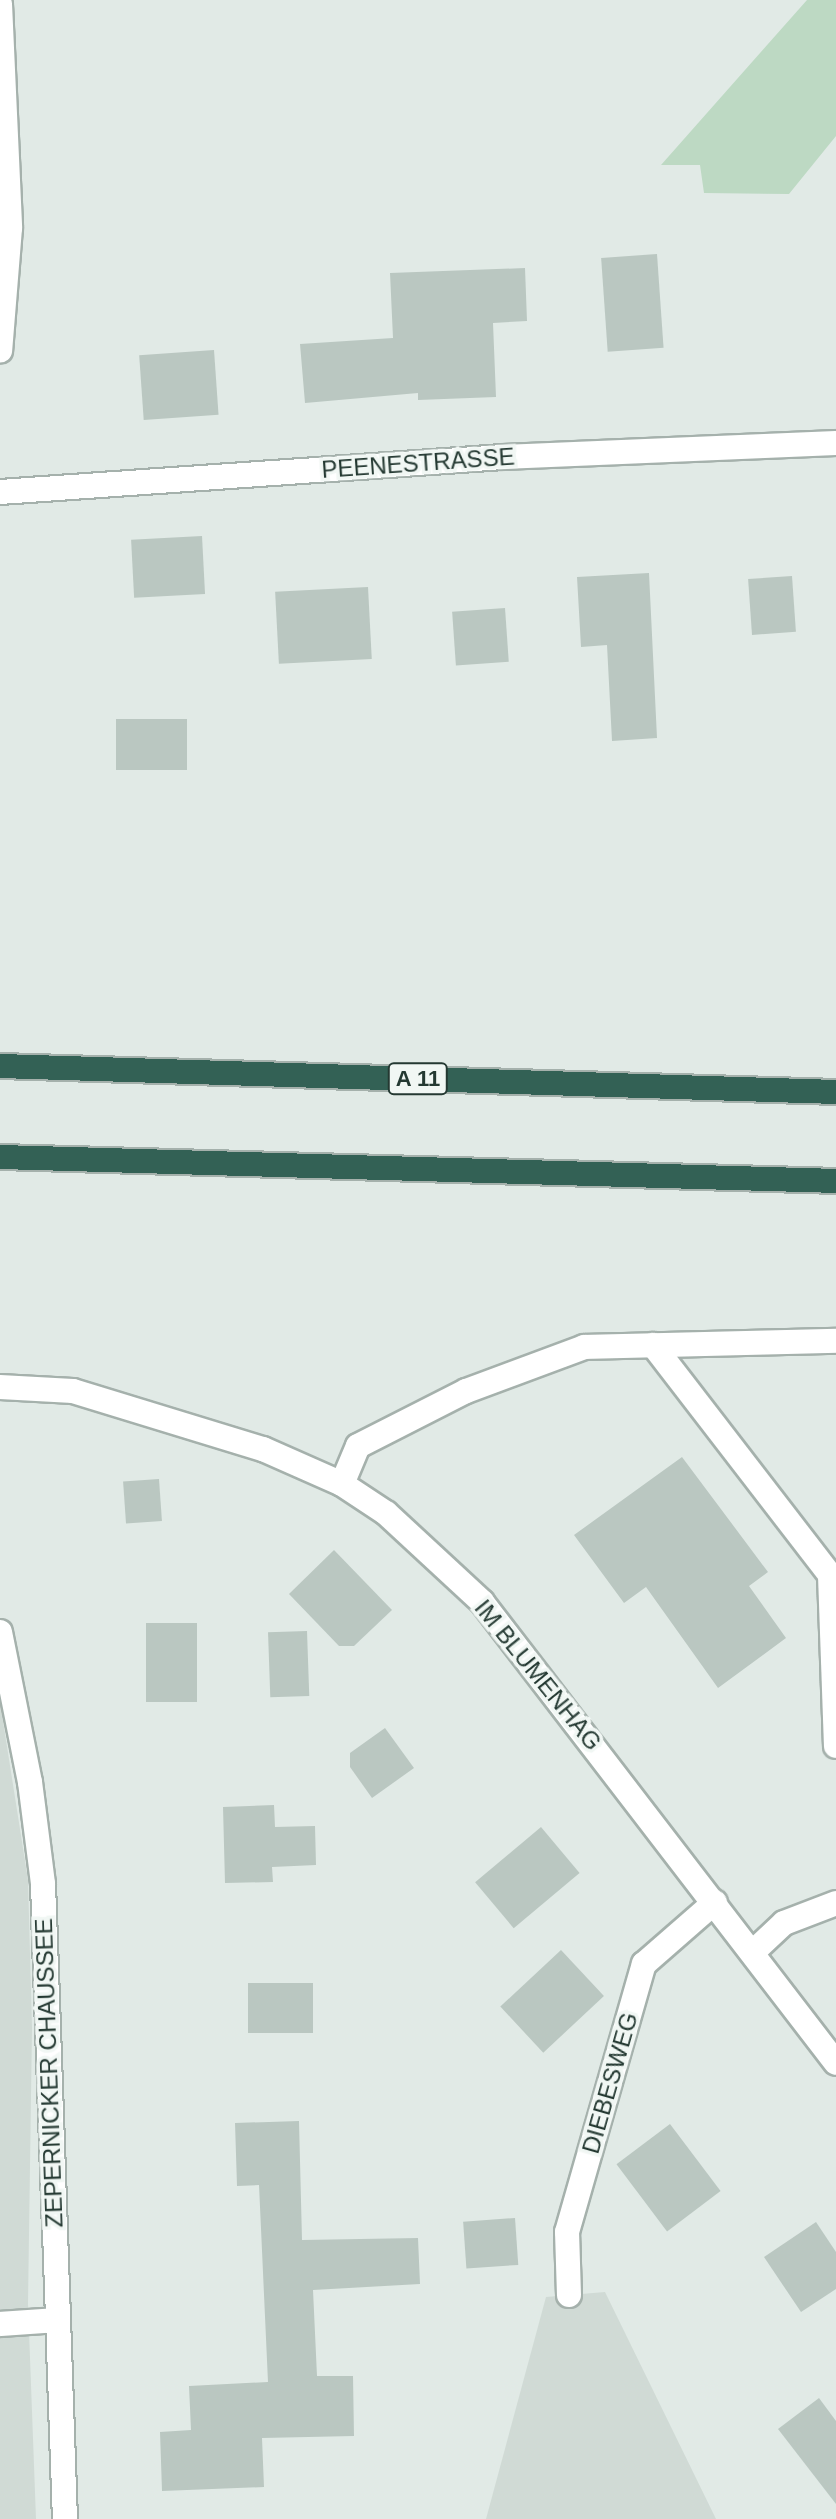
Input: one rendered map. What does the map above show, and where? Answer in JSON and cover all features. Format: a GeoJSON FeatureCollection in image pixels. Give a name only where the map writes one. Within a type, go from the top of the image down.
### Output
{"type":"FeatureCollection","features":[{"type":"Feature","properties":{"kind":"highway","name":"A 11"},"geometry":{"type":"LineString","coordinates":[[0,1066],[836,1092]]}},
{"type":"Feature","properties":{"kind":"highway"},"geometry":{"type":"LineString","coordinates":[[0,1157],[836,1181]]}},
{"type":"Feature","properties":{"kind":"street"},"geometry":{"type":"LineString","coordinates":[[0,4],[10,228],[0,351]]}},
{"type":"Feature","properties":{"kind":"street","name":"PEENESTRASSE"},"geometry":{"type":"LineString","coordinates":[[0,492],[516,456],[836,443]]}},
{"type":"Feature","properties":{"kind":"street"},"geometry":{"type":"LineString","coordinates":[[342,1484],[358,1446],[466,1391],[584,1347],[836,1341]]}},
{"type":"Feature","properties":{"kind":"street"},"geometry":{"type":"LineString","coordinates":[[653,1345],[830,1575],[836,1746]]}},
{"type":"Feature","properties":{"kind":"street","name":"IM BLUMENHAG"},"geometry":{"type":"LineString","coordinates":[[0,1387],[73,1391],[263,1449],[342,1484],[386,1513],[482,1602],[836,2063]]}},
{"type":"Feature","properties":{"kind":"street","name":"ZEPERNICKER CHAUSSEE"},"geometry":{"type":"LineString","coordinates":[[0,1632],[27,1767],[43,1884],[65,2519]]}},
{"type":"Feature","properties":{"kind":"street","name":"DIEBESWEG"},"geometry":{"type":"LineString","coordinates":[[569,2295],[567,2232],[644,1964],[715,1902]]}},
{"type":"Feature","properties":{"kind":"street"},"geometry":{"type":"LineString","coordinates":[[753,1952],[784,1923],[836,1903]]}},
{"type":"Feature","properties":{"kind":"street"},"geometry":{"type":"LineString","coordinates":[[0,2324],[57,2320]]}},
{"type":"Feature","properties":{"kind":"shaded area"},"geometry":{"type":"Polygon","coordinates":[[[0,1702],[28,1880],[32,2028],[28,2304],[36,2519],[0,2519],[0,1702]]]}},
{"type":"Feature","properties":{"kind":"shaded area"},"geometry":{"type":"Polygon","coordinates":[[[605,2292],[716,2519],[486,2519],[546,2297],[605,2292]]]}},
{"type":"Feature","properties":{"kind":"green space"},"geometry":{"type":"Polygon","coordinates":[[[807,0],[836,0],[836,136],[789,194],[704,193],[700,165],[661,165],[807,0]]]}},
{"type":"Feature","properties":{"kind":"building"},"geometry":{"type":"Polygon","coordinates":[[[657,254],[664,348],[608,352],[601,258],[657,254]]]}},
{"type":"Feature","properties":{"kind":"building"},"geometry":{"type":"Polygon","coordinates":[[[525,268],[527,321],[493,323],[496,397],[418,400],[418,393],[305,403],[300,344],[393,338],[390,273],[525,268]]]}},
{"type":"Feature","properties":{"kind":"building"},"geometry":{"type":"Polygon","coordinates":[[[214,350],[219,415],[144,420],[139,355],[214,350]]]}},
{"type":"Feature","properties":{"kind":"building"},"geometry":{"type":"Polygon","coordinates":[[[202,536],[205,594],[134,598],[131,540],[202,536]]]}},
{"type":"Feature","properties":{"kind":"building"},"geometry":{"type":"Polygon","coordinates":[[[649,573],[657,738],[612,741],[607,645],[581,647],[577,577],[649,573]]]}},
{"type":"Feature","properties":{"kind":"building"},"geometry":{"type":"Polygon","coordinates":[[[792,576],[796,632],[752,635],[748,579],[792,576]]]}},
{"type":"Feature","properties":{"kind":"building"},"geometry":{"type":"Polygon","coordinates":[[[368,587],[372,659],[279,664],[275,592],[368,587]]]}},
{"type":"Feature","properties":{"kind":"building"},"geometry":{"type":"Polygon","coordinates":[[[505,608],[509,662],[456,666],[452,612],[505,608]]]}},
{"type":"Feature","properties":{"kind":"building"},"geometry":{"type":"Polygon","coordinates":[[[116,719],[187,719],[187,770],[116,770],[116,719]]]}},
{"type":"Feature","properties":{"kind":"building"},"geometry":{"type":"Polygon","coordinates":[[[682,1457],[768,1572],[749,1586],[786,1638],[718,1688],[646,1587],[624,1603],[574,1535],[682,1457]]]}},
{"type":"Feature","properties":{"kind":"building"},"geometry":{"type":"Polygon","coordinates":[[[159,1479],[162,1521],[126,1523],[123,1482],[159,1479]]]}},
{"type":"Feature","properties":{"kind":"building"},"geometry":{"type":"Polygon","coordinates":[[[334,1550],[392,1610],[354,1646],[339,1646],[289,1594],[334,1550]]]}},
{"type":"Feature","properties":{"kind":"building"},"geometry":{"type":"Polygon","coordinates":[[[146,1623],[197,1623],[197,1702],[146,1702],[146,1623]]]}},
{"type":"Feature","properties":{"kind":"building"},"geometry":{"type":"Polygon","coordinates":[[[307,1631],[309,1696],[270,1697],[268,1632],[307,1631]]]}},
{"type":"Feature","properties":{"kind":"building"},"geometry":{"type":"Polygon","coordinates":[[[385,1728],[414,1768],[372,1798],[350,1767],[350,1753],[385,1728]]]}},
{"type":"Feature","properties":{"kind":"building"},"geometry":{"type":"Polygon","coordinates":[[[274,1805],[275,1827],[315,1826],[316,1865],[272,1867],[273,1882],[225,1883],[223,1807],[274,1805]]]}},
{"type":"Feature","properties":{"kind":"building"},"geometry":{"type":"Polygon","coordinates":[[[541,1827],[580,1873],[514,1928],[475,1882],[541,1827]]]}},
{"type":"Feature","properties":{"kind":"building"},"geometry":{"type":"Polygon","coordinates":[[[561,1950],[604,1996],[543,2053],[500,2007],[561,1950]]]}},
{"type":"Feature","properties":{"kind":"building"},"geometry":{"type":"Polygon","coordinates":[[[248,1983],[313,1983],[313,2033],[248,2033],[248,1983]]]}},
{"type":"Feature","properties":{"kind":"building"},"geometry":{"type":"Polygon","coordinates":[[[299,2121],[302,2240],[418,2238],[420,2284],[313,2290],[317,2376],[353,2376],[354,2436],[262,2438],[264,2487],[162,2491],[160,2432],[191,2430],[189,2386],[268,2382],[259,2185],[237,2186],[235,2123],[299,2121]]]}},
{"type":"Feature","properties":{"kind":"building"},"geometry":{"type":"Polygon","coordinates":[[[670,2124],[721,2191],[667,2231],[616,2164],[670,2124]]]}},
{"type":"Feature","properties":{"kind":"building"},"geometry":{"type":"Polygon","coordinates":[[[515,2218],[518,2265],[466,2269],[463,2222],[515,2218]]]}},
{"type":"Feature","properties":{"kind":"building"},"geometry":{"type":"Polygon","coordinates":[[[816,2222],[836,2252],[836,2289],[801,2312],[764,2257],[816,2222]]]}},
{"type":"Feature","properties":{"kind":"building"},"geometry":{"type":"Polygon","coordinates":[[[819,2398],[836,2421],[836,2504],[778,2429],[819,2398]]]}}]}
